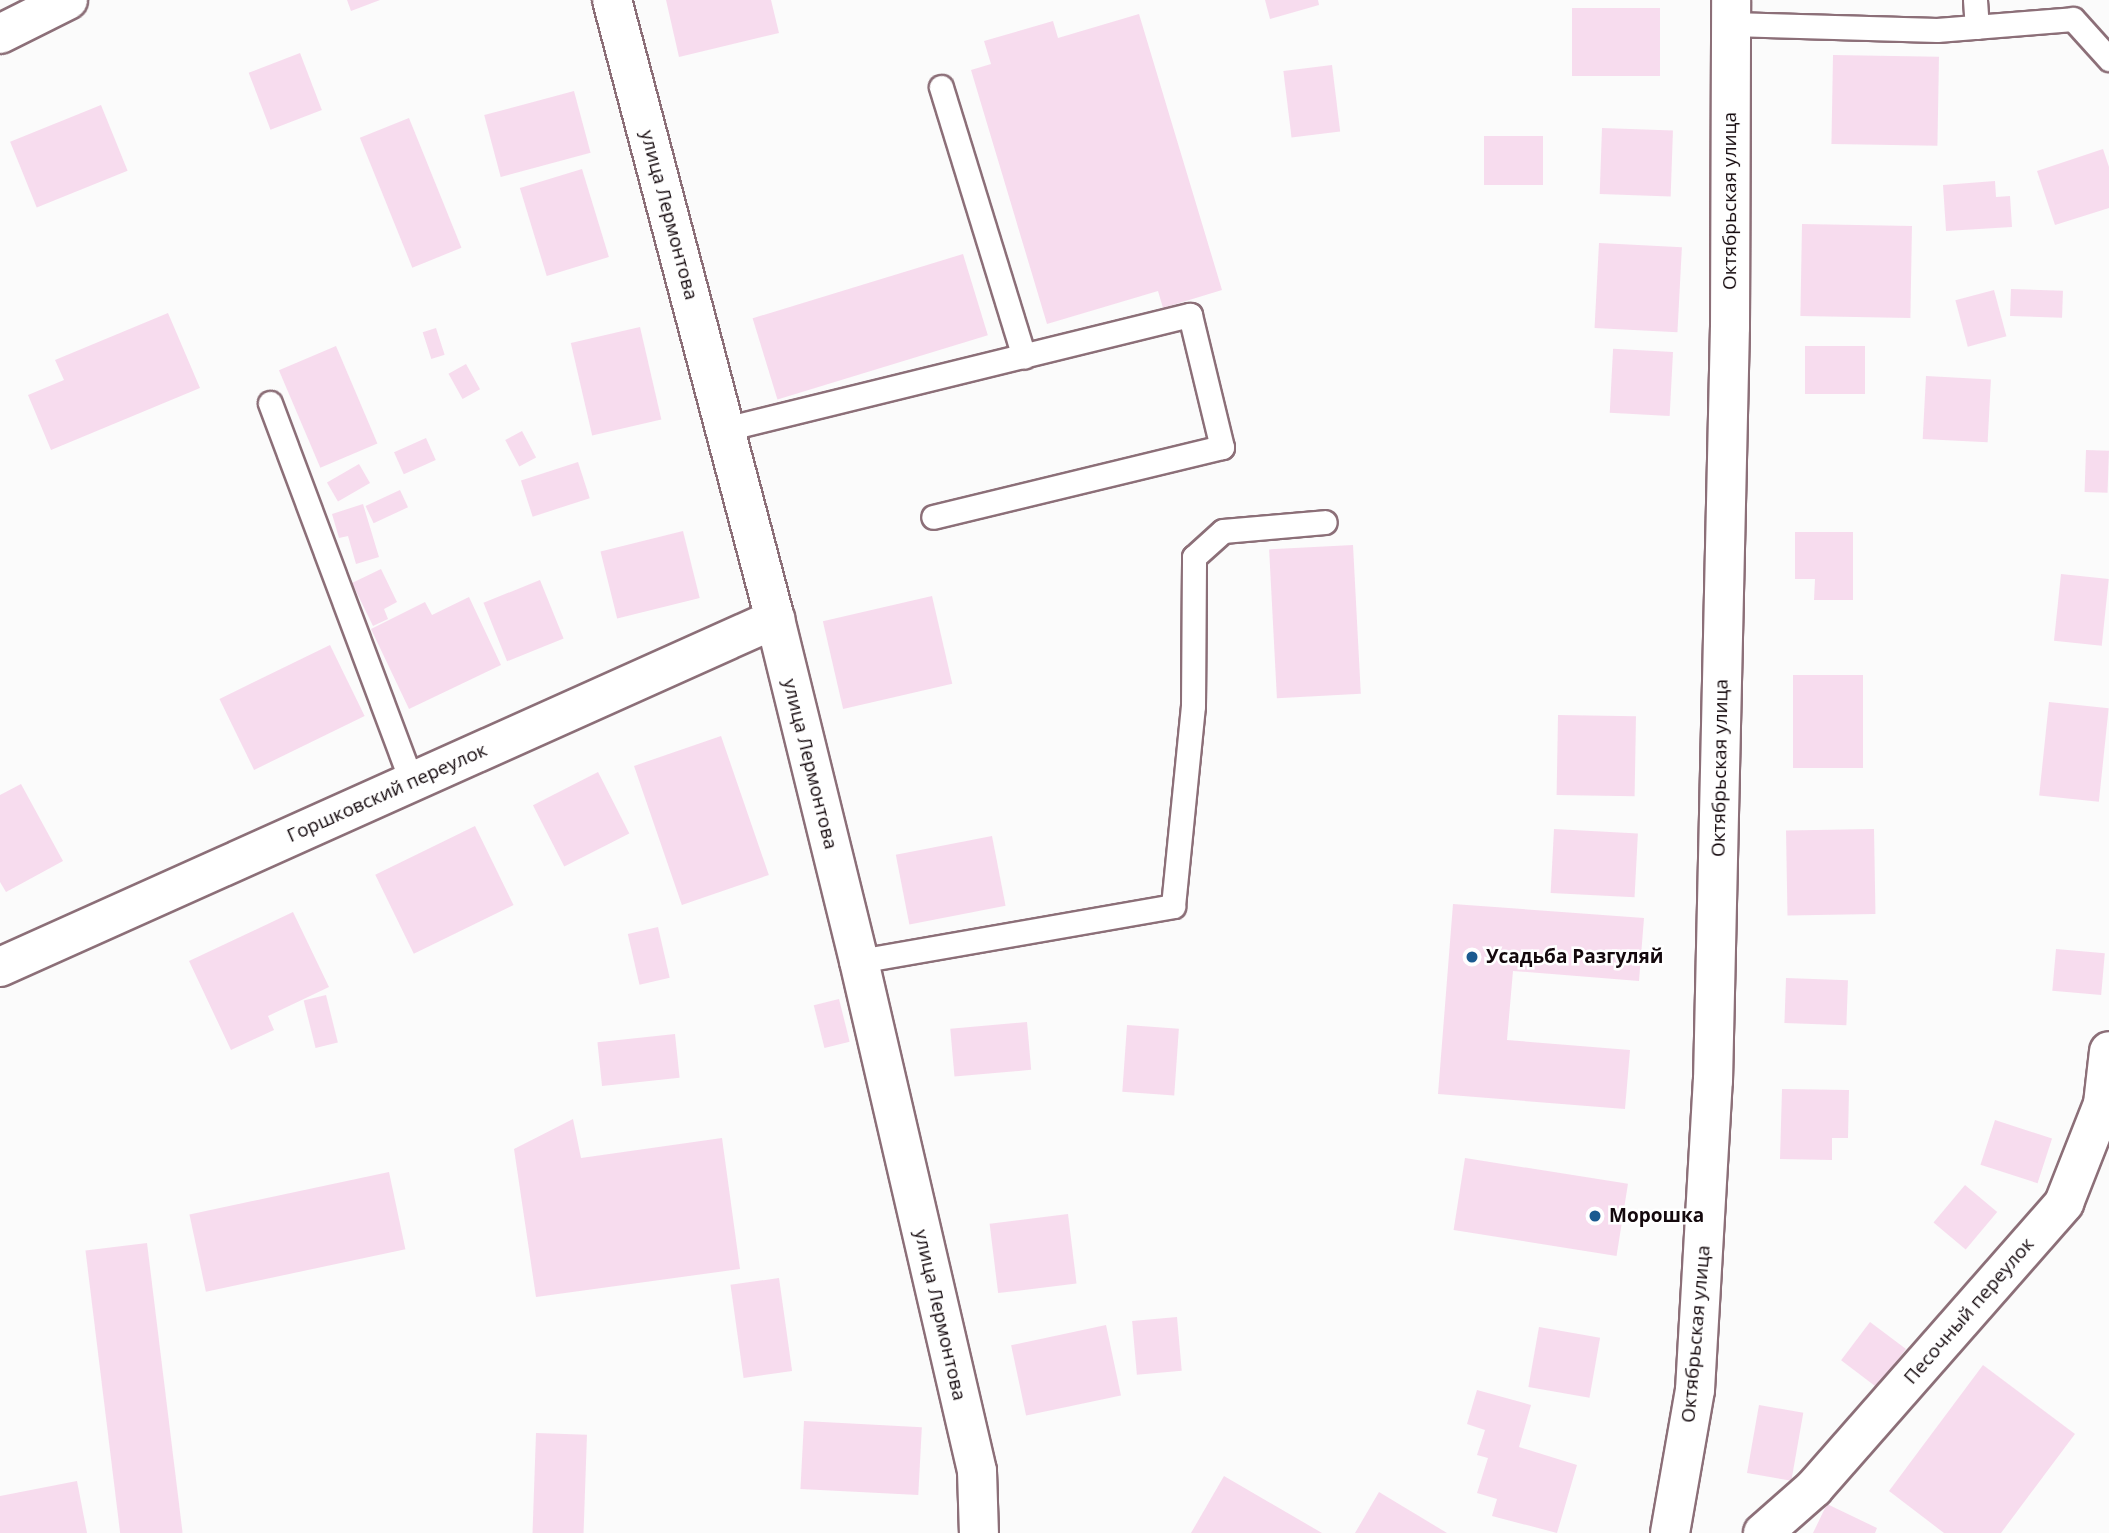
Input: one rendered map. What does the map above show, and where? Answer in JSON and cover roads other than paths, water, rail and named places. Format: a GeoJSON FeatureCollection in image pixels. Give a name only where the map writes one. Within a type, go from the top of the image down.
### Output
{"type":"FeatureCollection","features":[{"type":"Feature","properties":{"kind":"street"},"geometry":{"type":"LineString","coordinates":[[0,34],[68,0]]}},
{"type":"Feature","properties":{"kind":"street","name":"улица Лермонтова"},"geometry":{"type":"LineString","coordinates":[[612,0],[775,619],[859,961],[977,1471],[979,1533]]}},
{"type":"Feature","properties":{"kind":"street","name":"Октябрьская улица"},"geometry":{"type":"LineString","coordinates":[[1670,1533],[1695,1390],[1713,1082],[1730,327],[1731,12]]}},
{"type":"Feature","properties":{"kind":"street","name":"Горшковский переулок"},"geometry":{"type":"LineString","coordinates":[[0,967],[775,619]]}},
{"type":"Feature","properties":{"kind":"street","name":"Песочный переулок"},"geometry":{"type":"LineString","coordinates":[[1763,1533],[1814,1489],[2064,1203],[2103,1104],[2109,1051]]}},
{"type":"Feature","properties":{"kind":"lane"},"geometry":{"type":"LineString","coordinates":[[1975,0],[1977,27]]}},
{"type":"Feature","properties":{"kind":"lane"},"geometry":{"type":"LineString","coordinates":[[1731,12],[1977,27],[2073,19],[2109,59]]}},
{"type":"Feature","properties":{"kind":"lane"},"geometry":{"type":"LineString","coordinates":[[941,87],[1024,356]]}},
{"type":"Feature","properties":{"kind":"lane"},"geometry":{"type":"LineString","coordinates":[[725,429],[1190,315],[1222,447],[933,517]]}},
{"type":"Feature","properties":{"kind":"lane"},"geometry":{"type":"LineString","coordinates":[[270,404],[412,782]]}},
{"type":"Feature","properties":{"kind":"lane"},"geometry":{"type":"LineString","coordinates":[[859,961],[1172,906],[1193,706],[1194,557],[1223,531],[1325,522]]}},
{"type":"Feature","properties":{"kind":"place","name":"Усадьба Разгуляй"},"geometry":{"type":"Point","coordinates":[1472,957]}},
{"type":"Feature","properties":{"kind":"place","name":"Морошка"},"geometry":{"type":"Point","coordinates":[1595,1216]}}]}
